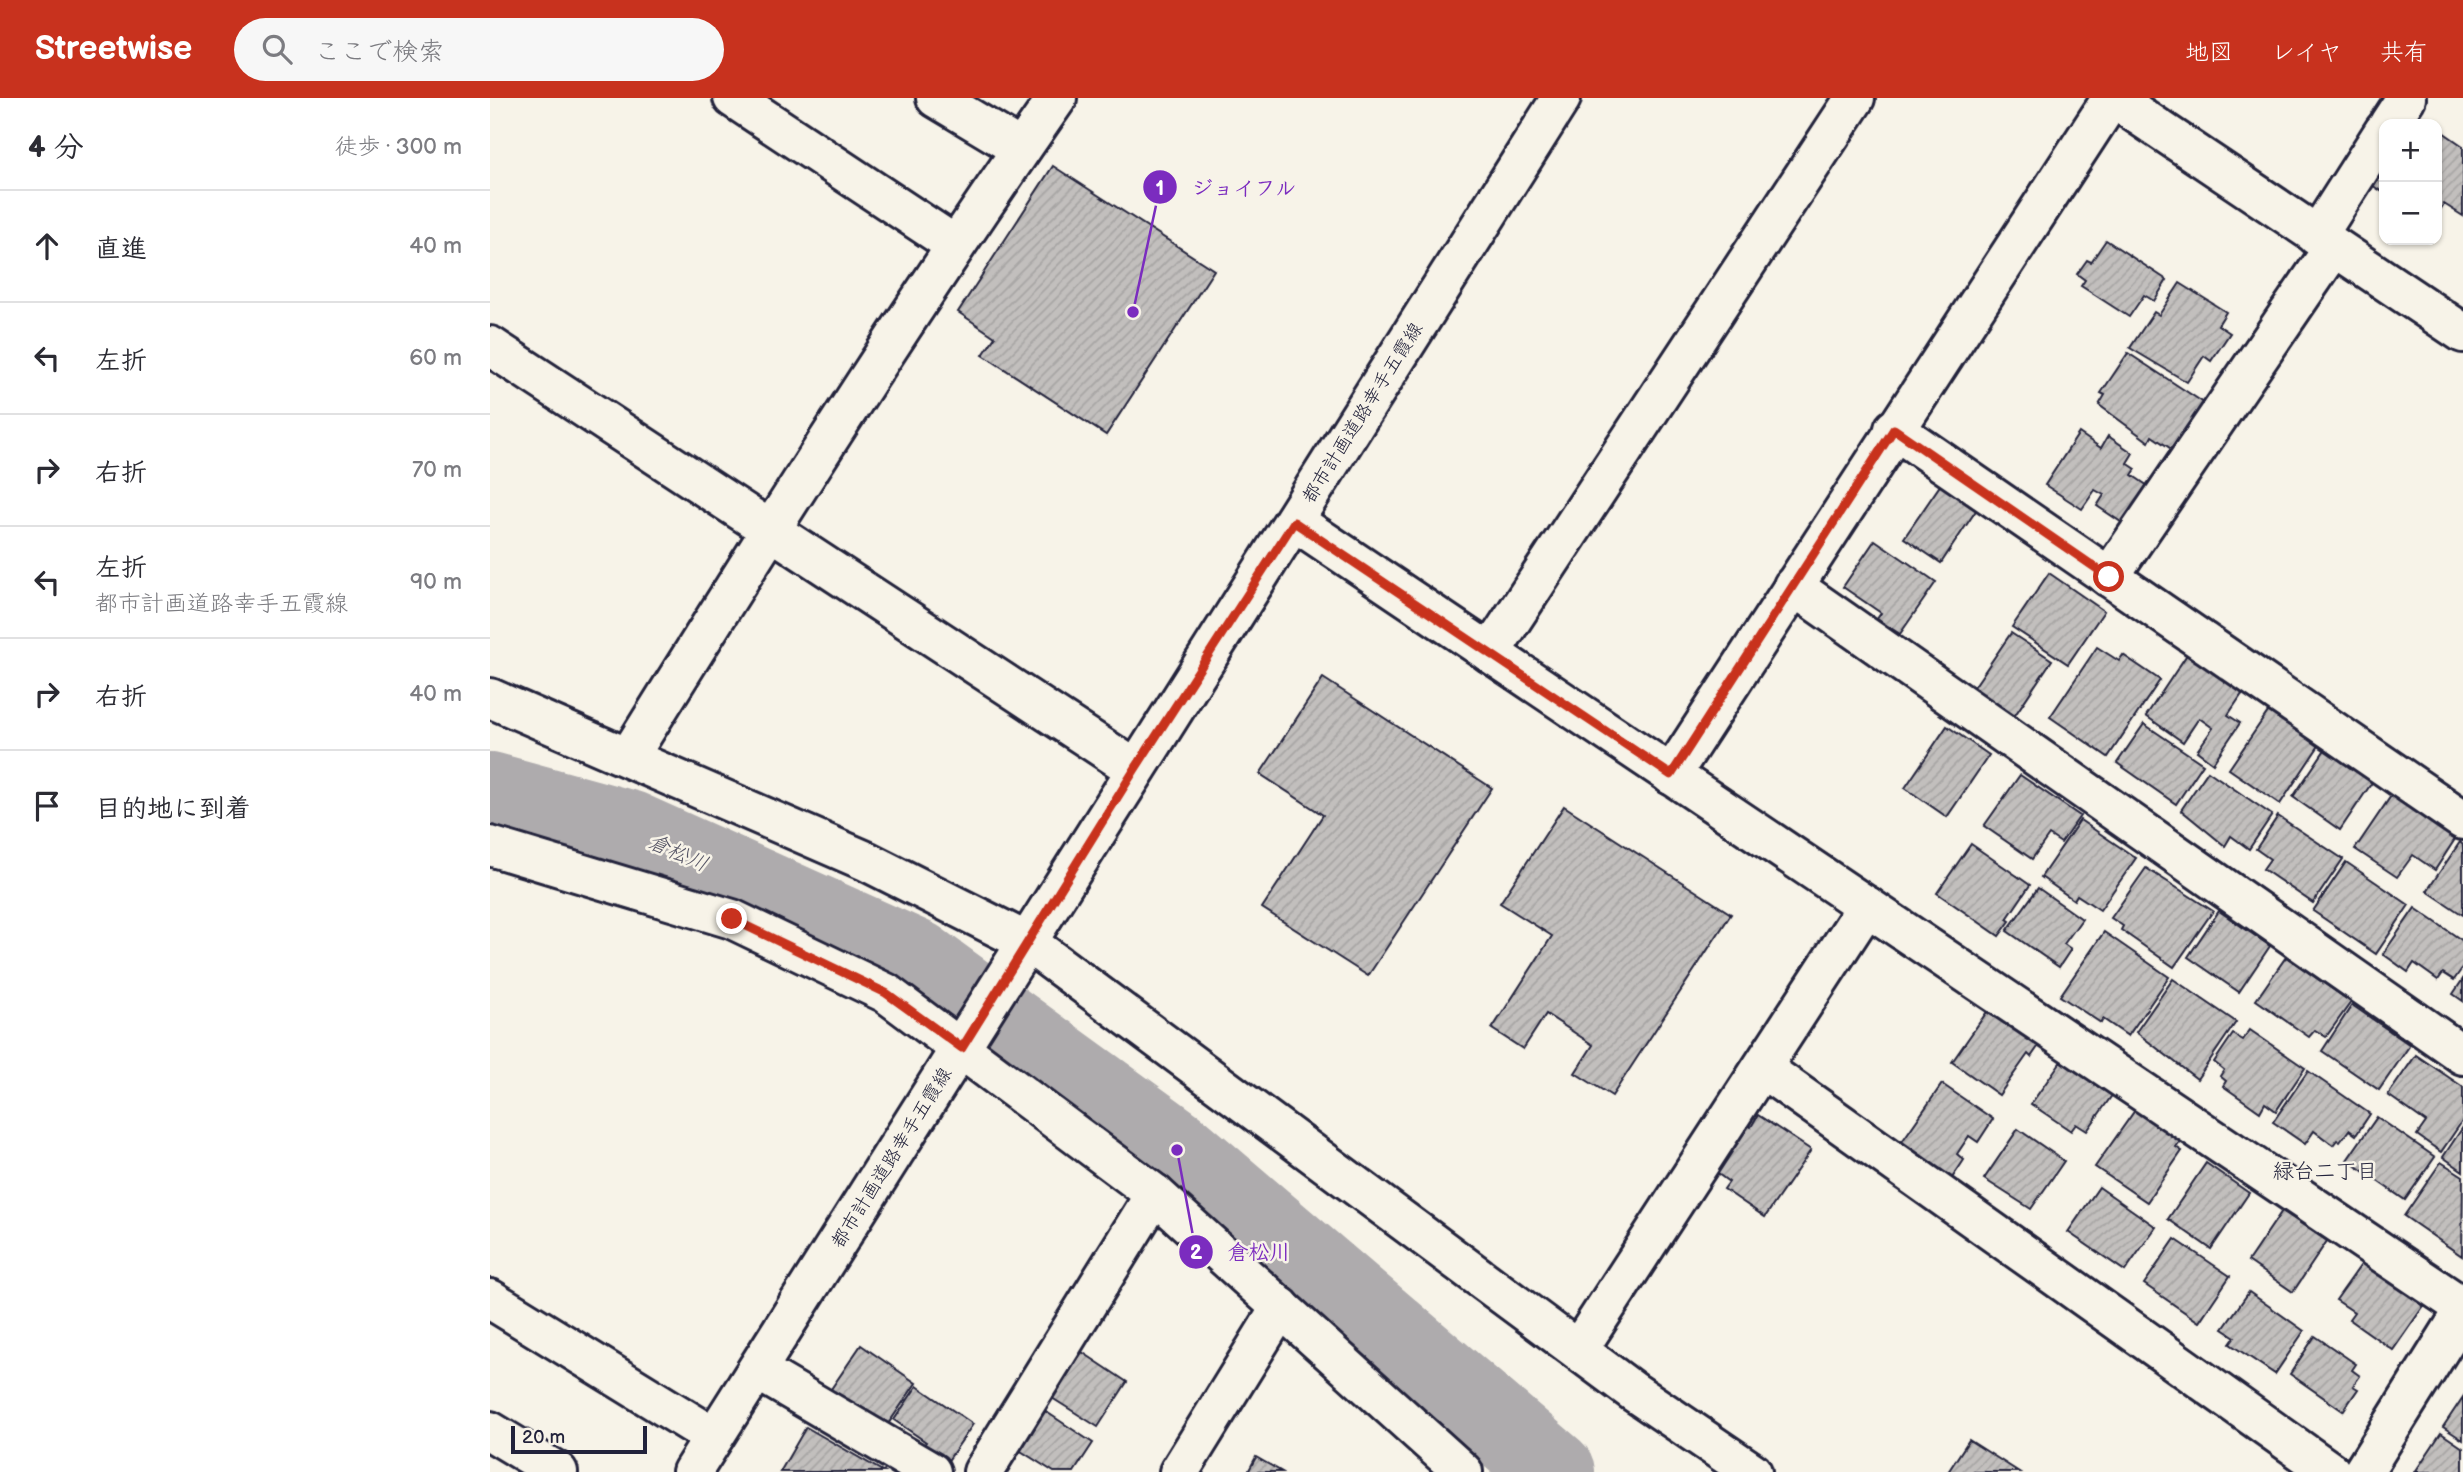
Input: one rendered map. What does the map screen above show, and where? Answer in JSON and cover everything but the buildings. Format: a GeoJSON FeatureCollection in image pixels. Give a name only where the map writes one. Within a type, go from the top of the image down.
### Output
{"type":"FeatureCollection","features":[{"type":"Feature","properties":{"kind":"street"},"geometry":{"type":"LineString","coordinates":[[734,98],[955,245]]}},
{"type":"Feature","properties":{"kind":"street"},"geometry":{"type":"LineString","coordinates":[[936,98],[1021,149]]}},
{"type":"Feature","properties":{"kind":"street"},"geometry":{"type":"LineString","coordinates":[[629,756],[770,530],[955,245],[1056,98]]}},
{"type":"Feature","properties":{"kind":"street","name":"都市計画道路幸手五霞線"},"geometry":{"type":"LineString","coordinates":[[692,1472],[1561,98]]}},
{"type":"Feature","properties":{"kind":"street"},"geometry":{"type":"LineString","coordinates":[[1490,653],[1855,98]]}},
{"type":"Feature","properties":{"kind":"street"},"geometry":{"type":"LineString","coordinates":[[1671,775],[2112,98],[2463,333]]}},
{"type":"Feature","properties":{"kind":"street"},"geometry":{"type":"LineString","coordinates":[[2392,119],[2406,98]]}},
{"type":"Feature","properties":{"kind":"street"},"geometry":{"type":"LineString","coordinates":[[2109,577],[2326,242],[2379,141]]}},
{"type":"Feature","properties":{"kind":"street"},"geometry":{"type":"LineString","coordinates":[[490,346],[1135,769]]}},
{"type":"Feature","properties":{"kind":"street"},"geometry":{"type":"LineString","coordinates":[[1894,429],[2109,577],[2460,811]]}},
{"type":"Feature","properties":{"kind":"street"},"geometry":{"type":"LineString","coordinates":[[1294,522],[2463,1310],[2363,1472]]}},
{"type":"Feature","properties":{"kind":"street"},"geometry":{"type":"LineString","coordinates":[[1793,586],[2463,1055]]}},
{"type":"Feature","properties":{"kind":"street"},"geometry":{"type":"LineString","coordinates":[[490,698],[866,861],[1021,953],[1752,1472]]}},
{"type":"Feature","properties":{"kind":"street"},"geometry":{"type":"LineString","coordinates":[[490,846],[732,919],[886,993],[967,1040],[1155,1194],[1463,1472]]}},
{"type":"Feature","properties":{"kind":"street"},"geometry":{"type":"LineString","coordinates":[[1578,1350],[1867,906]]}},
{"type":"Feature","properties":{"kind":"street"},"geometry":{"type":"LineString","coordinates":[[1762,1068],[2331,1472]]}},
{"type":"Feature","properties":{"kind":"street"},"geometry":{"type":"LineString","coordinates":[[983,1472],[1155,1194]]}},
{"type":"Feature","properties":{"kind":"street"},"geometry":{"type":"LineString","coordinates":[[490,1299],[714,1437]]}},
{"type":"Feature","properties":{"kind":"street"},"geometry":{"type":"LineString","coordinates":[[1179,1472],[1280,1307]]}},
{"type":"Feature","properties":{"kind":"street"},"geometry":{"type":"LineString","coordinates":[[757,1370],[931,1472]]}},
{"type":"Feature","properties":{"kind":"street"},"geometry":{"type":"LineString","coordinates":[[490,1431],[558,1472]]}},
{"type":"Feature","properties":{"kind":"waterway","name":"倉松川"},"geometry":{"type":"LineString","coordinates":[[490,793],[628,831],[917,961],[1177,1150],[1554,1472]]}},
{"type":"Feature","properties":{"kind":"place","name":"ジョイフル"},"geometry":{"type":"Point","coordinates":[1133,312]}},
{"type":"Feature","properties":{"kind":"place","name":"倉松川"},"geometry":{"type":"Point","coordinates":[1177,1150]}},
{"type":"Feature","properties":{"kind":"district","name":"緑台二丁目"},"geometry":{"type":"Point","coordinates":[2325,1171]}},
{"type":"Feature","properties":{"kind":"route"},"geometry":{"type":"LineString","coordinates":[[732,919],[886,993],[962,1048],[1135,769],[1294,522],[1671,775],[1894,429],[2109,577]]}}]}
